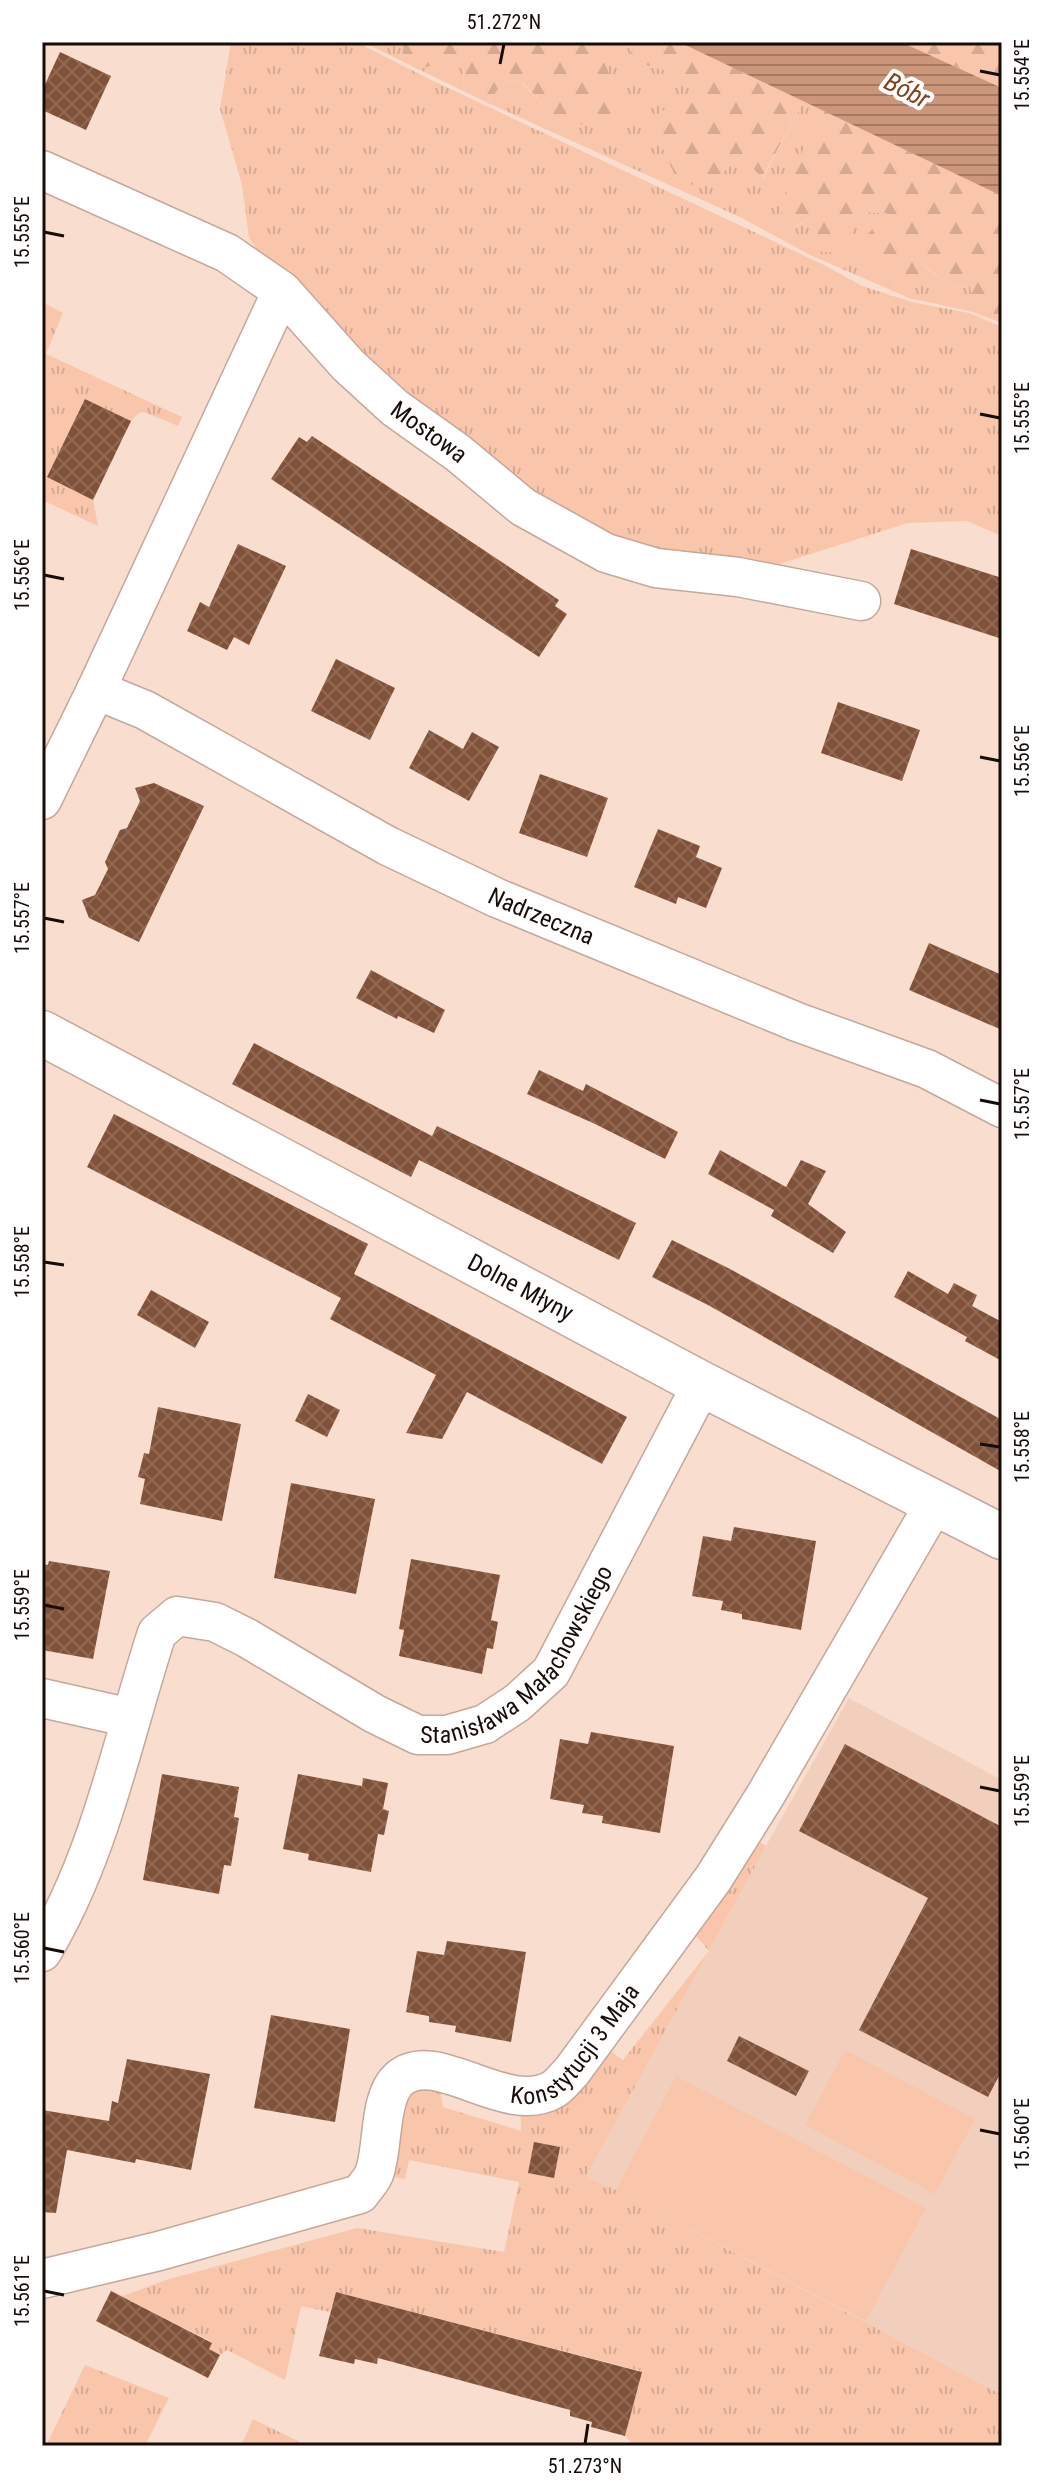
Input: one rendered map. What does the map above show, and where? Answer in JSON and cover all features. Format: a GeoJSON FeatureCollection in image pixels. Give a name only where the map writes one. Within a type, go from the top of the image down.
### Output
{"type":"FeatureCollection","features":[{"type":"Feature","properties":{"kind":"street","name":"Mostowa"},"geometry":{"type":"LineString","coordinates":[[42,170],[227,253],[282,291],[348,365],[395,408],[458,453],[523,507],[606,553],[656,568],[738,577],[861,601]]}},
{"type":"Feature","properties":{"kind":"street"},"geometry":{"type":"LineString","coordinates":[[42,800],[282,291]]}},
{"type":"Feature","properties":{"kind":"street","name":"Nadrzeczna"},"geometry":{"type":"LineString","coordinates":[[96,690],[145,710],[388,846],[497,898],[797,1022],[927,1069],[1002,1108]]}},
{"type":"Feature","properties":{"kind":"street","name":"Dolne Młyny"},"geometry":{"type":"LineString","coordinates":[[42,1033],[702,1384],[1002,1537]]}},
{"type":"Feature","properties":{"kind":"street","name":"Stanisława Małachowskiego"},"geometry":{"type":"LineString","coordinates":[[42,1952],[67,1907],[100,1825],[157,1633],[177,1616],[215,1622],[375,1714],[418,1735],[447,1735],[485,1724],[517,1703],[551,1672],[702,1384]]}},
{"type":"Feature","properties":{"kind":"street","name":"Konstytucji 3 Maja"},"geometry":{"type":"LineString","coordinates":[[42,2279],[159,2251],[360,2194],[373,2177],[389,2091],[408,2074],[437,2072],[520,2096],[532,2096],[554,2089],[572,2071],[713,1879],[765,1796],[935,1503]]}},
{"type":"Feature","properties":{"kind":"street"},"geometry":{"type":"LineString","coordinates":[[42,1698],[131,1718]]}},
{"type":"Feature","properties":{"kind":"shaded area"},"geometry":{"type":"Polygon","coordinates":[[[849,1698],[1002,1780],[1002,2395],[616,2190],[586,2177],[849,1698]]]}},
{"type":"Feature","properties":{"kind":"green space"},"geometry":{"type":"Polygon","coordinates":[[[231,42],[356,42],[824,265],[862,286],[912,302],[969,313],[1002,327],[1002,536],[967,521],[908,523],[738,577],[523,507],[282,291],[249,237],[242,185],[220,109],[231,42]]]}},
{"type":"Feature","properties":{"kind":"green space"},"geometry":{"type":"Polygon","coordinates":[[[363,42],[380,42],[384,45],[404,42],[402,57],[464,58],[463,91],[363,42]]]}},
{"type":"Feature","properties":{"kind":"green space"},"geometry":{"type":"Polygon","coordinates":[[[404,42],[603,42],[601,54],[626,115],[613,141],[589,121],[565,132],[523,83],[507,80],[486,102],[463,91],[464,58],[417,69],[402,57],[404,42]]]}},
{"type":"Feature","properties":{"kind":"green space"},"geometry":{"type":"Polygon","coordinates":[[[603,42],[630,42],[632,61],[685,76],[702,100],[711,182],[742,156],[763,178],[804,101],[825,111],[802,152],[793,229],[809,218],[863,212],[888,213],[923,265],[951,287],[971,286],[973,311],[1002,320],[1002,323],[973,312],[909,298],[810,255],[742,218],[486,102],[507,80],[522,83],[565,132],[589,121],[626,115],[601,54],[603,42]]]}},
{"type":"Feature","properties":{"kind":"green space"},"geometry":{"type":"Polygon","coordinates":[[[630,42],[679,42],[804,101],[762,178],[742,156],[711,182],[680,186],[661,145],[660,111],[702,100],[685,76],[632,61],[630,42]]]}},
{"type":"Feature","properties":{"kind":"green space"},"geometry":{"type":"Polygon","coordinates":[[[901,42],[1002,42],[1002,88],[901,42]]]}},
{"type":"Feature","properties":{"kind":"green space"},"geometry":{"type":"Polygon","coordinates":[[[825,111],[1002,196],[1002,320],[973,312],[970,286],[951,287],[924,265],[908,293],[882,279],[858,245],[887,213],[863,212],[839,253],[812,251],[809,218],[792,229],[779,208],[802,152],[825,111]]]}},
{"type":"Feature","properties":{"kind":"green space"},"geometry":{"type":"Polygon","coordinates":[[[42,302],[63,313],[46,354],[182,417],[178,426],[144,412],[131,421],[85,399],[98,526],[42,500],[42,302]]]}},
{"type":"Feature","properties":{"kind":"green space"},"geometry":{"type":"Polygon","coordinates":[[[743,1831],[766,1846],[709,1951],[683,1921],[743,1831]]]}},
{"type":"Feature","properties":{"kind":"green space"},"geometry":{"type":"Polygon","coordinates":[[[709,1951],[586,2177],[616,2190],[1002,2395],[1002,2446],[713,2446],[700,2442],[698,2446],[635,2446],[625,2436],[641,2371],[336,2292],[330,2312],[301,2306],[285,2380],[227,2350],[220,2355],[209,2349],[212,2342],[100,2285],[123,2296],[166,2280],[357,2228],[504,2252],[519,2182],[409,2160],[405,2179],[387,2176],[389,2091],[437,2072],[443,2107],[521,2131],[520,2096],[595,2040],[623,2060],[709,1951]]]}},
{"type":"Feature","properties":{"kind":"green space"},"geometry":{"type":"Polygon","coordinates":[[[845,2050],[975,2119],[935,2194],[805,2125],[845,2050]]]}},
{"type":"Feature","properties":{"kind":"green space"},"geometry":{"type":"Polygon","coordinates":[[[676,2076],[926,2208],[866,2321],[616,2190],[676,2076]]]}},
{"type":"Feature","properties":{"kind":"green space"},"geometry":{"type":"Polygon","coordinates":[[[85,2365],[169,2398],[145,2446],[46,2446],[85,2365]]]}},
{"type":"Feature","properties":{"kind":"green space"},"geometry":{"type":"Polygon","coordinates":[[[253,2419],[308,2446],[241,2446],[253,2419]]]}},
{"type":"Feature","properties":{"kind":"water","name":"Bóbr"},"geometry":{"type":"Polygon","coordinates":[[[679,42],[901,42],[1002,88],[1002,196],[679,42]]]}},
{"type":"Feature","properties":{"kind":"building"},"geometry":{"type":"Polygon","coordinates":[[[60,52],[111,76],[86,130],[42,110],[42,91],[60,52]]]}},
{"type":"Feature","properties":{"kind":"building"},"geometry":{"type":"Polygon","coordinates":[[[85,399],[131,421],[93,500],[47,477],[85,399]]]}},
{"type":"Feature","properties":{"kind":"building"},"geometry":{"type":"Polygon","coordinates":[[[312,436],[559,600],[555,606],[567,614],[539,657],[271,479],[299,437],[307,442],[312,436]]]}},
{"type":"Feature","properties":{"kind":"building"},"geometry":{"type":"Polygon","coordinates":[[[238,544],[286,566],[249,645],[234,637],[227,650],[187,631],[200,602],[209,607],[238,544]]]}},
{"type":"Feature","properties":{"kind":"building"},"geometry":{"type":"Polygon","coordinates":[[[911,549],[1002,578],[1002,639],[894,604],[911,549]]]}},
{"type":"Feature","properties":{"kind":"building"},"geometry":{"type":"Polygon","coordinates":[[[336,659],[395,688],[370,740],[311,711],[336,659]]]}},
{"type":"Feature","properties":{"kind":"building"},"geometry":{"type":"Polygon","coordinates":[[[838,702],[920,730],[902,781],[821,753],[838,702]]]}},
{"type":"Feature","properties":{"kind":"building"},"geometry":{"type":"Polygon","coordinates":[[[429,730],[463,749],[472,732],[499,747],[469,801],[409,768],[429,730]]]}},
{"type":"Feature","properties":{"kind":"building"},"geometry":{"type":"Polygon","coordinates":[[[540,774],[608,798],[587,857],[519,833],[540,774]]]}},
{"type":"Feature","properties":{"kind":"building"},"geometry":{"type":"Polygon","coordinates":[[[154,783],[204,806],[139,942],[89,918],[82,900],[95,895],[108,869],[105,862],[120,830],[127,828],[140,801],[135,788],[154,783]]]}},
{"type":"Feature","properties":{"kind":"building"},"geometry":{"type":"Polygon","coordinates":[[[658,829],[700,846],[696,857],[722,868],[706,908],[678,897],[676,904],[634,887],[658,829]]]}},
{"type":"Feature","properties":{"kind":"building"},"geometry":{"type":"Polygon","coordinates":[[[929,943],[1002,975],[1002,1030],[909,990],[929,943]]]}},
{"type":"Feature","properties":{"kind":"building"},"geometry":{"type":"Polygon","coordinates":[[[371,970],[445,1010],[434,1033],[356,998],[371,970]]]}},
{"type":"Feature","properties":{"kind":"building"},"geometry":{"type":"Polygon","coordinates":[[[254,1043],[432,1136],[437,1126],[636,1223],[619,1260],[419,1160],[411,1177],[232,1084],[254,1043]]]}},
{"type":"Feature","properties":{"kind":"building"},"geometry":{"type":"Polygon","coordinates":[[[539,1070],[583,1091],[586,1084],[678,1132],[665,1159],[527,1094],[539,1070]]]}},
{"type":"Feature","properties":{"kind":"building"},"geometry":{"type":"Polygon","coordinates":[[[114,1114],[368,1244],[354,1274],[627,1417],[602,1464],[467,1392],[442,1439],[406,1433],[436,1375],[330,1319],[341,1298],[87,1167],[114,1114]]]}},
{"type":"Feature","properties":{"kind":"building"},"geometry":{"type":"Polygon","coordinates":[[[720,1150],[786,1187],[801,1160],[826,1171],[808,1204],[846,1232],[833,1253],[771,1216],[774,1210],[708,1174],[720,1150]]]}},
{"type":"Feature","properties":{"kind":"building"},"geometry":{"type":"Polygon","coordinates":[[[672,1240],[1002,1420],[1002,1472],[708,1305],[652,1277],[672,1240]]]}},
{"type":"Feature","properties":{"kind":"building"},"geometry":{"type":"Polygon","coordinates":[[[908,1271],[948,1294],[954,1283],[977,1295],[972,1306],[1002,1322],[1002,1361],[965,1341],[967,1337],[894,1297],[908,1271]]]}},
{"type":"Feature","properties":{"kind":"building"},"geometry":{"type":"Polygon","coordinates":[[[151,1290],[209,1322],[195,1348],[137,1315],[151,1290]]]}},
{"type":"Feature","properties":{"kind":"building"},"geometry":{"type":"Polygon","coordinates":[[[308,1394],[340,1410],[327,1437],[295,1421],[308,1394]]]}},
{"type":"Feature","properties":{"kind":"building"},"geometry":{"type":"Polygon","coordinates":[[[158,1407],[241,1424],[222,1521],[140,1504],[145,1479],[138,1477],[144,1453],[149,1454],[158,1407]]]}},
{"type":"Feature","properties":{"kind":"building"},"geometry":{"type":"Polygon","coordinates":[[[291,1483],[375,1499],[356,1594],[274,1578],[291,1483]]]}},
{"type":"Feature","properties":{"kind":"building"},"geometry":{"type":"Polygon","coordinates":[[[734,1527],[816,1541],[801,1630],[742,1619],[742,1614],[721,1610],[723,1601],[692,1596],[703,1536],[731,1541],[734,1527]]]}},
{"type":"Feature","properties":{"kind":"building"},"geometry":{"type":"Polygon","coordinates":[[[411,1559],[500,1575],[491,1620],[498,1622],[493,1649],[487,1648],[482,1674],[399,1656],[404,1630],[399,1629],[411,1559]]]}},
{"type":"Feature","properties":{"kind":"building"},"geometry":{"type":"Polygon","coordinates":[[[49,1561],[110,1571],[93,1659],[42,1650],[42,1564],[48,1565],[49,1561]]]}},
{"type":"Feature","properties":{"kind":"building"},"geometry":{"type":"Polygon","coordinates":[[[591,1732],[674,1746],[660,1833],[602,1823],[603,1816],[582,1813],[584,1805],[550,1799],[560,1739],[588,1744],[591,1732]]]}},
{"type":"Feature","properties":{"kind":"building"},"geometry":{"type":"Polygon","coordinates":[[[845,1744],[1002,1827],[1002,2070],[988,2097],[859,2030],[928,1898],[799,1831],[845,1744]]]}},
{"type":"Feature","properties":{"kind":"building"},"geometry":{"type":"Polygon","coordinates":[[[162,1774],[239,1787],[234,1817],[239,1818],[231,1866],[224,1865],[219,1894],[143,1880],[162,1774]]]}},
{"type":"Feature","properties":{"kind":"building"},"geometry":{"type":"Polygon","coordinates":[[[298,1774],[362,1786],[363,1778],[388,1783],[383,1809],[389,1811],[384,1835],[378,1834],[371,1872],[308,1860],[309,1854],[283,1849],[298,1774]]]}},
{"type":"Feature","properties":{"kind":"building"},"geometry":{"type":"Polygon","coordinates":[[[447,1941],[526,1952],[511,2042],[455,2032],[456,2026],[429,2022],[429,2016],[406,2012],[417,1951],[444,1955],[447,1941]]]}},
{"type":"Feature","properties":{"kind":"building"},"geometry":{"type":"Polygon","coordinates":[[[271,2015],[350,2029],[335,2122],[254,2108],[271,2015]]]}},
{"type":"Feature","properties":{"kind":"building"},"geometry":{"type":"Polygon","coordinates":[[[739,2036],[809,2071],[796,2096],[727,2061],[739,2036]]]}},
{"type":"Feature","properties":{"kind":"building"},"geometry":{"type":"Polygon","coordinates":[[[127,2059],[210,2074],[191,2170],[67,2150],[56,2213],[42,2212],[42,2110],[109,2121],[112,2101],[118,2103],[127,2059]]]}},
{"type":"Feature","properties":{"kind":"building"},"geometry":{"type":"Polygon","coordinates":[[[534,2142],[560,2147],[554,2178],[528,2173],[534,2142]]]}},
{"type":"Feature","properties":{"kind":"building"},"geometry":{"type":"Polygon","coordinates":[[[111,2291],[212,2343],[209,2349],[220,2355],[208,2378],[96,2321],[111,2291]]]}},
{"type":"Feature","properties":{"kind":"building"},"geometry":{"type":"Polygon","coordinates":[[[336,2292],[642,2372],[625,2436],[591,2427],[592,2422],[570,2416],[570,2410],[378,2358],[377,2364],[355,2359],[354,2364],[319,2356],[336,2292]]]}}]}
